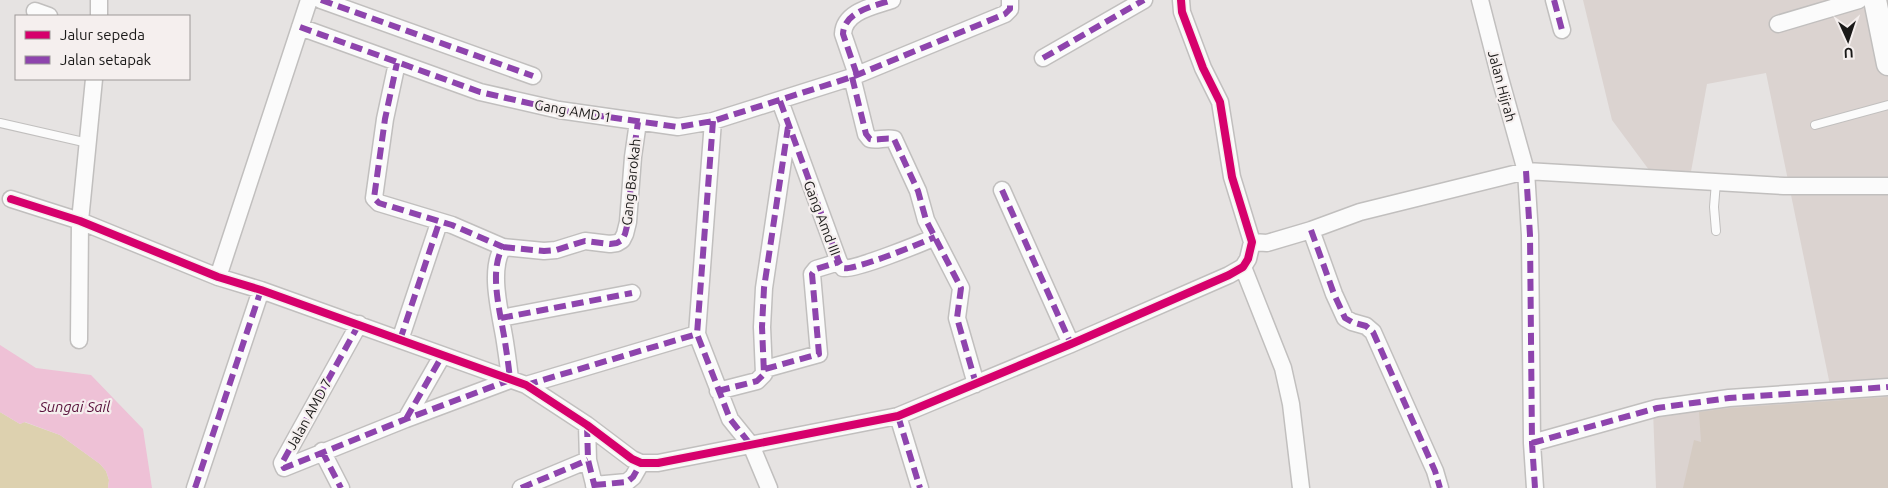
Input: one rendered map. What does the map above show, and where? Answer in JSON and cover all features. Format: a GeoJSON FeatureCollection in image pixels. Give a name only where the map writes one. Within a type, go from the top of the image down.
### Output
{"type":"FeatureCollection","features":[{"type":"Feature","properties":{"kind":"main road"},"geometry":{"type":"LineString","coordinates":[[1874,0],[1888,64]]}},
{"type":"Feature","properties":{"kind":"street"},"geometry":{"type":"LineString","coordinates":[[99,0],[99,15]]}},
{"type":"Feature","properties":{"kind":"street"},"geometry":{"type":"LineString","coordinates":[[218,277],[309,0]]}},
{"type":"Feature","properties":{"kind":"street"},"geometry":{"type":"LineString","coordinates":[[321,0],[533,76]]}},
{"type":"Feature","properties":{"kind":"street"},"geometry":{"type":"LineString","coordinates":[[892,0],[858,12],[848,19],[843,29],[843,34],[866,134],[870,140],[894,139],[918,191],[926,220],[961,288],[957,318],[976,384]]}},
{"type":"Feature","properties":{"kind":"street","name":"Gang AMD 1"},"geometry":{"type":"LineString","coordinates":[[300,27],[480,92],[559,110],[678,126],[713,121],[854,76],[1005,14],[1010,9],[1010,0]]}},
{"type":"Feature","properties":{"kind":"street"},"geometry":{"type":"LineString","coordinates":[[1042,58],[1144,0]]}},
{"type":"Feature","properties":{"kind":"street"},"geometry":{"type":"LineString","coordinates":[[11,199],[80,221],[218,277],[262,290],[359,324],[518,383],[587,426],[622,452],[641,463],[658,462],[898,416],[1071,344],[1229,275],[1243,267],[1248,259],[1252,242],[1232,177],[1220,102],[1203,68],[1182,12],[1181,0]]}},
{"type":"Feature","properties":{"kind":"street","name":"Jalan Hijrah"},"geometry":{"type":"LineString","coordinates":[[1480,0],[1526,171],[1530,244],[1532,443],[1535,488]]}},
{"type":"Feature","properties":{"kind":"street"},"geometry":{"type":"LineString","coordinates":[[1554,0],[1562,30]]}},
{"type":"Feature","properties":{"kind":"street"},"geometry":{"type":"LineString","coordinates":[[1778,24],[1860,0]]}},
{"type":"Feature","properties":{"kind":"street","name":"Gang Barokah"},"geometry":{"type":"LineString","coordinates":[[397,63],[385,119],[374,198],[379,203],[418,214],[439,223],[452,225],[503,247],[550,251],[568,248],[578,242],[610,244],[618,243],[622,240],[626,234],[628,222],[632,157],[638,122]]}},
{"type":"Feature","properties":{"kind":"street"},"geometry":{"type":"LineString","coordinates":[[79,340],[80,221],[94,80]]}},
{"type":"Feature","properties":{"kind":"street","name":"Gang Amd III"},"geometry":{"type":"LineString","coordinates":[[765,369],[819,354],[812,274],[816,269],[839,262],[780,101]]}},
{"type":"Feature","properties":{"kind":"street"},"geometry":{"type":"LineString","coordinates":[[713,121],[697,334],[718,392],[734,427],[751,445],[769,488]]}},
{"type":"Feature","properties":{"kind":"street"},"geometry":{"type":"LineString","coordinates":[[718,392],[757,381],[763,377],[765,369],[762,327],[764,288],[788,127]]}},
{"type":"Feature","properties":{"kind":"street"},"geometry":{"type":"LineString","coordinates":[[1252,242],[1267,243],[1311,230],[1360,212],[1526,171],[1784,186],[1888,186]]}},
{"type":"Feature","properties":{"kind":"street"},"geometry":{"type":"LineString","coordinates":[[1002,190],[1071,344]]}},
{"type":"Feature","properties":{"kind":"street"},"geometry":{"type":"LineString","coordinates":[[400,340],[439,223]]}},
{"type":"Feature","properties":{"kind":"street"},"geometry":{"type":"LineString","coordinates":[[1311,230],[1334,294],[1345,318],[1366,326],[1373,332],[1435,471],[1440,488]]}},
{"type":"Feature","properties":{"kind":"street"},"geometry":{"type":"LineString","coordinates":[[839,262],[843,268],[849,269],[935,237]]}},
{"type":"Feature","properties":{"kind":"street"},"geometry":{"type":"LineString","coordinates":[[503,247],[499,252],[496,282],[501,318],[518,383]]}},
{"type":"Feature","properties":{"kind":"street"},"geometry":{"type":"LineString","coordinates":[[1243,267],[1282,368],[1291,404],[1302,488]]}},
{"type":"Feature","properties":{"kind":"street"},"geometry":{"type":"LineString","coordinates":[[195,488],[262,290]]}},
{"type":"Feature","properties":{"kind":"street"},"geometry":{"type":"LineString","coordinates":[[501,318],[632,293]]}},
{"type":"Feature","properties":{"kind":"street","name":"Jalan AMD 7"},"geometry":{"type":"LineString","coordinates":[[359,324],[282,466],[284,468],[322,451],[406,419],[518,383],[697,334]]}},
{"type":"Feature","properties":{"kind":"street"},"geometry":{"type":"LineString","coordinates":[[406,419],[442,356]]}},
{"type":"Feature","properties":{"kind":"street"},"geometry":{"type":"LineString","coordinates":[[1532,443],[1657,408],[1729,398],[1888,388]]}},
{"type":"Feature","properties":{"kind":"street"},"geometry":{"type":"LineString","coordinates":[[898,416],[920,488]]}},
{"type":"Feature","properties":{"kind":"street"},"geometry":{"type":"LineString","coordinates":[[587,426],[588,460],[595,487],[630,480],[641,463]]}},
{"type":"Feature","properties":{"kind":"street"},"geometry":{"type":"LineString","coordinates":[[322,451],[340,488]]}},
{"type":"Feature","properties":{"kind":"street"},"geometry":{"type":"LineString","coordinates":[[521,488],[540,484],[588,460]]}},
{"type":"Feature","properties":{"kind":"lane"},"geometry":{"type":"LineString","coordinates":[[1815,125],[1888,105]]}},
{"type":"Feature","properties":{"kind":"lane"},"geometry":{"type":"LineString","coordinates":[[0,123],[88,143]]}},
{"type":"Feature","properties":{"kind":"lane"},"geometry":{"type":"LineString","coordinates":[[1716,182],[1714,207],[1716,231]]}},
{"type":"Feature","properties":{"kind":"shaded area"},"geometry":{"type":"Polygon","coordinates":[[[1583,0],[1888,0],[1888,488],[1656,488],[1653,411],[1831,390],[1766,73],[1707,84],[1690,177],[1652,174],[1612,120],[1583,0]]]}},
{"type":"Feature","properties":{"kind":"shaded area"},"geometry":{"type":"Polygon","coordinates":[[[0,412],[20,424],[24,422],[60,435],[100,464],[106,471],[109,480],[108,488],[0,488],[0,412]]]}},
{"type":"Feature","properties":{"kind":"water","name":"Sungai Sail"},"geometry":{"type":"Polygon","coordinates":[[[0,345],[36,368],[91,375],[143,429],[152,488],[108,488],[109,480],[106,471],[100,464],[60,435],[25,422],[20,424],[0,412],[0,345]]]}},
{"type":"Feature","properties":{"kind":"building"},"geometry":{"type":"Polygon","coordinates":[[[1888,397],[1888,488],[1683,488],[1694,440],[1701,442],[1699,412],[1730,408],[1888,397]]]}},
{"type":"Feature","properties":{"kind":"marked path"},"geometry":{"type":"LineString","coordinates":[[321,0],[533,76]]}},
{"type":"Feature","properties":{"kind":"marked path"},"geometry":{"type":"LineString","coordinates":[[857,75],[843,34],[845,26],[854,15],[869,7],[892,0]]}},
{"type":"Feature","properties":{"kind":"marked path"},"geometry":{"type":"LineString","coordinates":[[300,27],[480,92],[559,110],[678,127],[713,121],[852,77],[1005,14],[1010,9],[1010,0]]}},
{"type":"Feature","properties":{"kind":"marked path"},"geometry":{"type":"LineString","coordinates":[[1043,58],[1144,0]]}},
{"type":"Feature","properties":{"kind":"marked path"},"geometry":{"type":"LineString","coordinates":[[1554,0],[1562,30]]}},
{"type":"Feature","properties":{"kind":"marked path"},"geometry":{"type":"LineString","coordinates":[[359,324],[282,463],[284,468],[510,380],[496,280],[496,268],[503,247],[452,225],[379,203],[374,198],[385,119],[397,63]]}},
{"type":"Feature","properties":{"kind":"marked path"},"geometry":{"type":"LineString","coordinates":[[852,77],[866,134],[870,139],[894,139],[918,191],[926,220],[961,288],[957,318],[976,384]]}},
{"type":"Feature","properties":{"kind":"marked path"},"geometry":{"type":"LineString","coordinates":[[780,101],[839,262],[843,268],[873,261],[935,237]]}},
{"type":"Feature","properties":{"kind":"marked path"},"geometry":{"type":"LineString","coordinates":[[713,121],[697,334],[730,419],[751,445]]}},
{"type":"Feature","properties":{"kind":"marked path"},"geometry":{"type":"LineString","coordinates":[[503,247],[544,251],[556,250],[585,241],[610,244],[622,240],[628,222],[638,122]]}},
{"type":"Feature","properties":{"kind":"marked path"},"geometry":{"type":"LineString","coordinates":[[718,391],[757,381],[764,374],[762,327],[764,288],[788,127]]}},
{"type":"Feature","properties":{"kind":"marked path"},"geometry":{"type":"LineString","coordinates":[[1526,171],[1530,235],[1532,443],[1535,488]]}},
{"type":"Feature","properties":{"kind":"marked path"},"geometry":{"type":"LineString","coordinates":[[1002,190],[1071,344]]}},
{"type":"Feature","properties":{"kind":"marked path"},"geometry":{"type":"LineString","coordinates":[[400,340],[439,223]]}},
{"type":"Feature","properties":{"kind":"marked path"},"geometry":{"type":"LineString","coordinates":[[1311,230],[1334,294],[1345,318],[1366,326],[1373,332],[1435,471],[1440,488]]}},
{"type":"Feature","properties":{"kind":"marked path"},"geometry":{"type":"LineString","coordinates":[[765,369],[819,354],[812,274],[816,269],[839,262]]}},
{"type":"Feature","properties":{"kind":"marked path"},"geometry":{"type":"LineString","coordinates":[[195,488],[261,290]]}},
{"type":"Feature","properties":{"kind":"marked path"},"geometry":{"type":"LineString","coordinates":[[501,318],[632,293]]}},
{"type":"Feature","properties":{"kind":"marked path"},"geometry":{"type":"LineString","coordinates":[[526,385],[697,334]]}},
{"type":"Feature","properties":{"kind":"marked path"},"geometry":{"type":"LineString","coordinates":[[406,419],[442,356]]}},
{"type":"Feature","properties":{"kind":"marked path"},"geometry":{"type":"LineString","coordinates":[[1532,443],[1657,408],[1729,398],[1888,387]]}},
{"type":"Feature","properties":{"kind":"marked path"},"geometry":{"type":"LineString","coordinates":[[898,416],[920,488]]}},
{"type":"Feature","properties":{"kind":"marked path"},"geometry":{"type":"LineString","coordinates":[[587,425],[588,460],[595,488]]}},
{"type":"Feature","properties":{"kind":"marked path"},"geometry":{"type":"LineString","coordinates":[[322,451],[341,488]]}},
{"type":"Feature","properties":{"kind":"marked path"},"geometry":{"type":"LineString","coordinates":[[521,488],[588,460]]}},
{"type":"Feature","properties":{"kind":"marked path"},"geometry":{"type":"LineString","coordinates":[[594,485],[627,482],[633,477],[641,463]]}},
{"type":"Feature","properties":{"kind":"cycle path"},"geometry":{"type":"LineString","coordinates":[[11,199],[80,221],[218,277],[261,290],[526,385],[587,425],[632,459],[641,463],[658,463],[898,416],[1071,344],[1229,275],[1243,267],[1248,259],[1252,242],[1232,177],[1220,102],[1203,68],[1182,12],[1181,0]]}}]}
